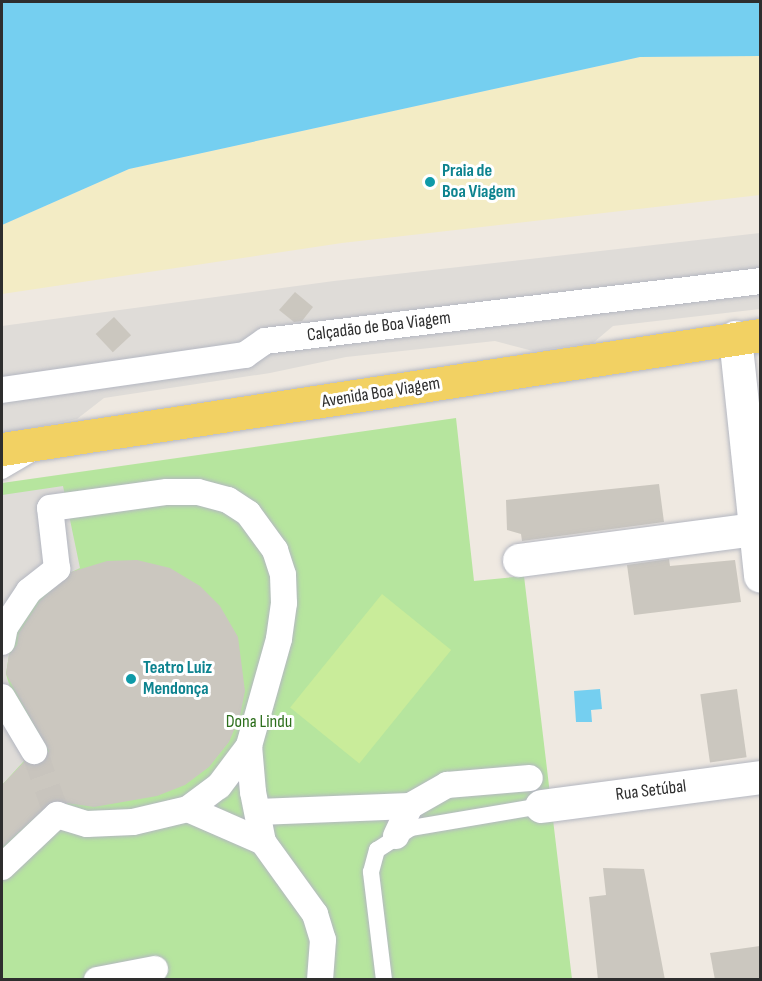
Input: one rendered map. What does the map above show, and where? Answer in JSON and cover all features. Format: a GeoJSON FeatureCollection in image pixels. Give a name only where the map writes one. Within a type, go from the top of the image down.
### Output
{"type":"FeatureCollection","features":[{"type":"Feature","properties":{"kind":"main road","name":"Avenida Boa Viagem"},"geometry":{"type":"LineString","coordinates":[[2,449],[56,438],[276,409],[748,336]]}},
{"type":"Feature","properties":{"kind":"street","name":"Calçadão de Boa Viagem"},"geometry":{"type":"LineString","coordinates":[[2,390],[245,355],[266,341],[760,281]]}},
{"type":"Feature","properties":{"kind":"street"},"geometry":{"type":"LineString","coordinates":[[748,336],[760,576]]}},
{"type":"Feature","properties":{"kind":"street"},"geometry":{"type":"LineString","coordinates":[[2,642],[5,627],[29,591],[57,569],[50,508],[167,492],[198,492],[228,500],[255,522],[275,550],[283,575],[284,603],[279,639],[249,746],[219,786],[188,809],[110,823],[87,824],[57,815],[2,867]]}},
{"type":"Feature","properties":{"kind":"street"},"geometry":{"type":"LineString","coordinates":[[519,560],[756,529]]}},
{"type":"Feature","properties":{"kind":"street"},"geometry":{"type":"LineString","coordinates":[[2,697],[34,751]]}},
{"type":"Feature","properties":{"kind":"street"},"geometry":{"type":"LineString","coordinates":[[249,746],[263,842],[315,914],[323,940],[320,980]]}},
{"type":"Feature","properties":{"kind":"street","name":"Rua Setúbal"},"geometry":{"type":"LineString","coordinates":[[535,792],[760,777]]}},
{"type":"Feature","properties":{"kind":"street"},"geometry":{"type":"LineString","coordinates":[[258,812],[410,806],[447,785],[535,792]]}},
{"type":"Feature","properties":{"kind":"street"},"geometry":{"type":"LineString","coordinates":[[396,836],[410,806]]}},
{"type":"Feature","properties":{"kind":"street"},"geometry":{"type":"LineString","coordinates":[[188,809],[263,842]]}},
{"type":"Feature","properties":{"kind":"street"},"geometry":{"type":"LineString","coordinates":[[97,980],[155,969]]}},
{"type":"Feature","properties":{"kind":"lane"},"geometry":{"type":"LineString","coordinates":[[2,471],[56,438]]}},
{"type":"Feature","properties":{"kind":"lane"},"geometry":{"type":"LineString","coordinates":[[384,980],[371,872],[377,850],[411,828],[535,792]]}},
{"type":"Feature","properties":{"kind":"green space","name":"Dona Lindu"},"geometry":{"type":"Polygon","coordinates":[[[456,418],[474,581],[524,576],[572,979],[2,980],[2,483],[456,418]]]}},
{"type":"Feature","properties":{"kind":"green space"},"geometry":{"type":"Polygon","coordinates":[[[382,594],[451,650],[359,763],[290,707],[382,594]]]}},
{"type":"Feature","properties":{"kind":"sand","name":"Praia de Boa Viagem"},"geometry":{"type":"Polygon","coordinates":[[[760,56],[760,195],[342,243],[2,294],[2,225],[129,169],[640,57],[760,56]]]}},
{"type":"Feature","properties":{"kind":"shaded area"},"geometry":{"type":"Polygon","coordinates":[[[760,233],[760,309],[613,326],[593,343],[533,351],[495,341],[346,357],[270,373],[104,398],[77,419],[2,434],[2,326],[334,281],[760,233]]]}},
{"type":"Feature","properties":{"kind":"shaded area"},"geometry":{"type":"Polygon","coordinates":[[[63,486],[80,568],[63,576],[26,612],[11,642],[6,674],[16,707],[43,740],[2,785],[2,495],[63,486]]]}},
{"type":"Feature","properties":{"kind":"water"},"geometry":{"type":"Polygon","coordinates":[[[2,2],[760,2],[760,56],[640,57],[129,169],[2,225],[2,2]]]}},
{"type":"Feature","properties":{"kind":"water"},"geometry":{"type":"Polygon","coordinates":[[[600,689],[602,709],[591,710],[592,722],[576,722],[574,691],[600,689]]]}},
{"type":"Feature","properties":{"kind":"building"},"geometry":{"type":"Polygon","coordinates":[[[295,292],[313,307],[302,321],[294,322],[279,310],[295,292]]]}},
{"type":"Feature","properties":{"kind":"building"},"geometry":{"type":"Polygon","coordinates":[[[114,317],[131,335],[113,352],[96,334],[114,317]]]}},
{"type":"Feature","properties":{"kind":"building"},"geometry":{"type":"Polygon","coordinates":[[[659,484],[664,522],[522,541],[521,534],[507,530],[506,500],[659,484]]]}},
{"type":"Feature","properties":{"kind":"building"},"geometry":{"type":"Polygon","coordinates":[[[669,559],[670,566],[735,560],[741,602],[634,615],[627,565],[669,559]]]}},
{"type":"Feature","properties":{"kind":"building"},"geometry":{"type":"Polygon","coordinates":[[[137,560],[170,568],[200,586],[220,606],[238,637],[245,691],[240,716],[229,742],[209,767],[185,785],[157,796],[94,807],[53,801],[2,847],[2,785],[24,762],[34,766],[42,764],[49,751],[6,674],[9,655],[17,645],[19,633],[40,601],[71,572],[107,561],[137,560]]]}},
{"type":"Feature","properties":{"kind":"building"},"geometry":{"type":"Polygon","coordinates":[[[737,689],[747,757],[710,762],[700,694],[737,689]]]}},
{"type":"Feature","properties":{"kind":"building"},"geometry":{"type":"Polygon","coordinates":[[[603,868],[644,869],[665,980],[598,980],[589,897],[606,895],[603,868]]]}},
{"type":"Feature","properties":{"kind":"building"},"geometry":{"type":"Polygon","coordinates":[[[760,946],[760,980],[715,980],[710,953],[760,946]]]}},
{"type":"Feature","properties":{"kind":"tunnel"},"geometry":{"type":"LineString","coordinates":[[34,751],[57,815]]}},
{"type":"Feature","properties":{"kind":"place","name":"Praia de Boa Viagem"},"geometry":{"type":"Point","coordinates":[430,182]}},
{"type":"Feature","properties":{"kind":"place","name":"Teatro Luiz Mendonça"},"geometry":{"type":"Point","coordinates":[131,679]}}]}
